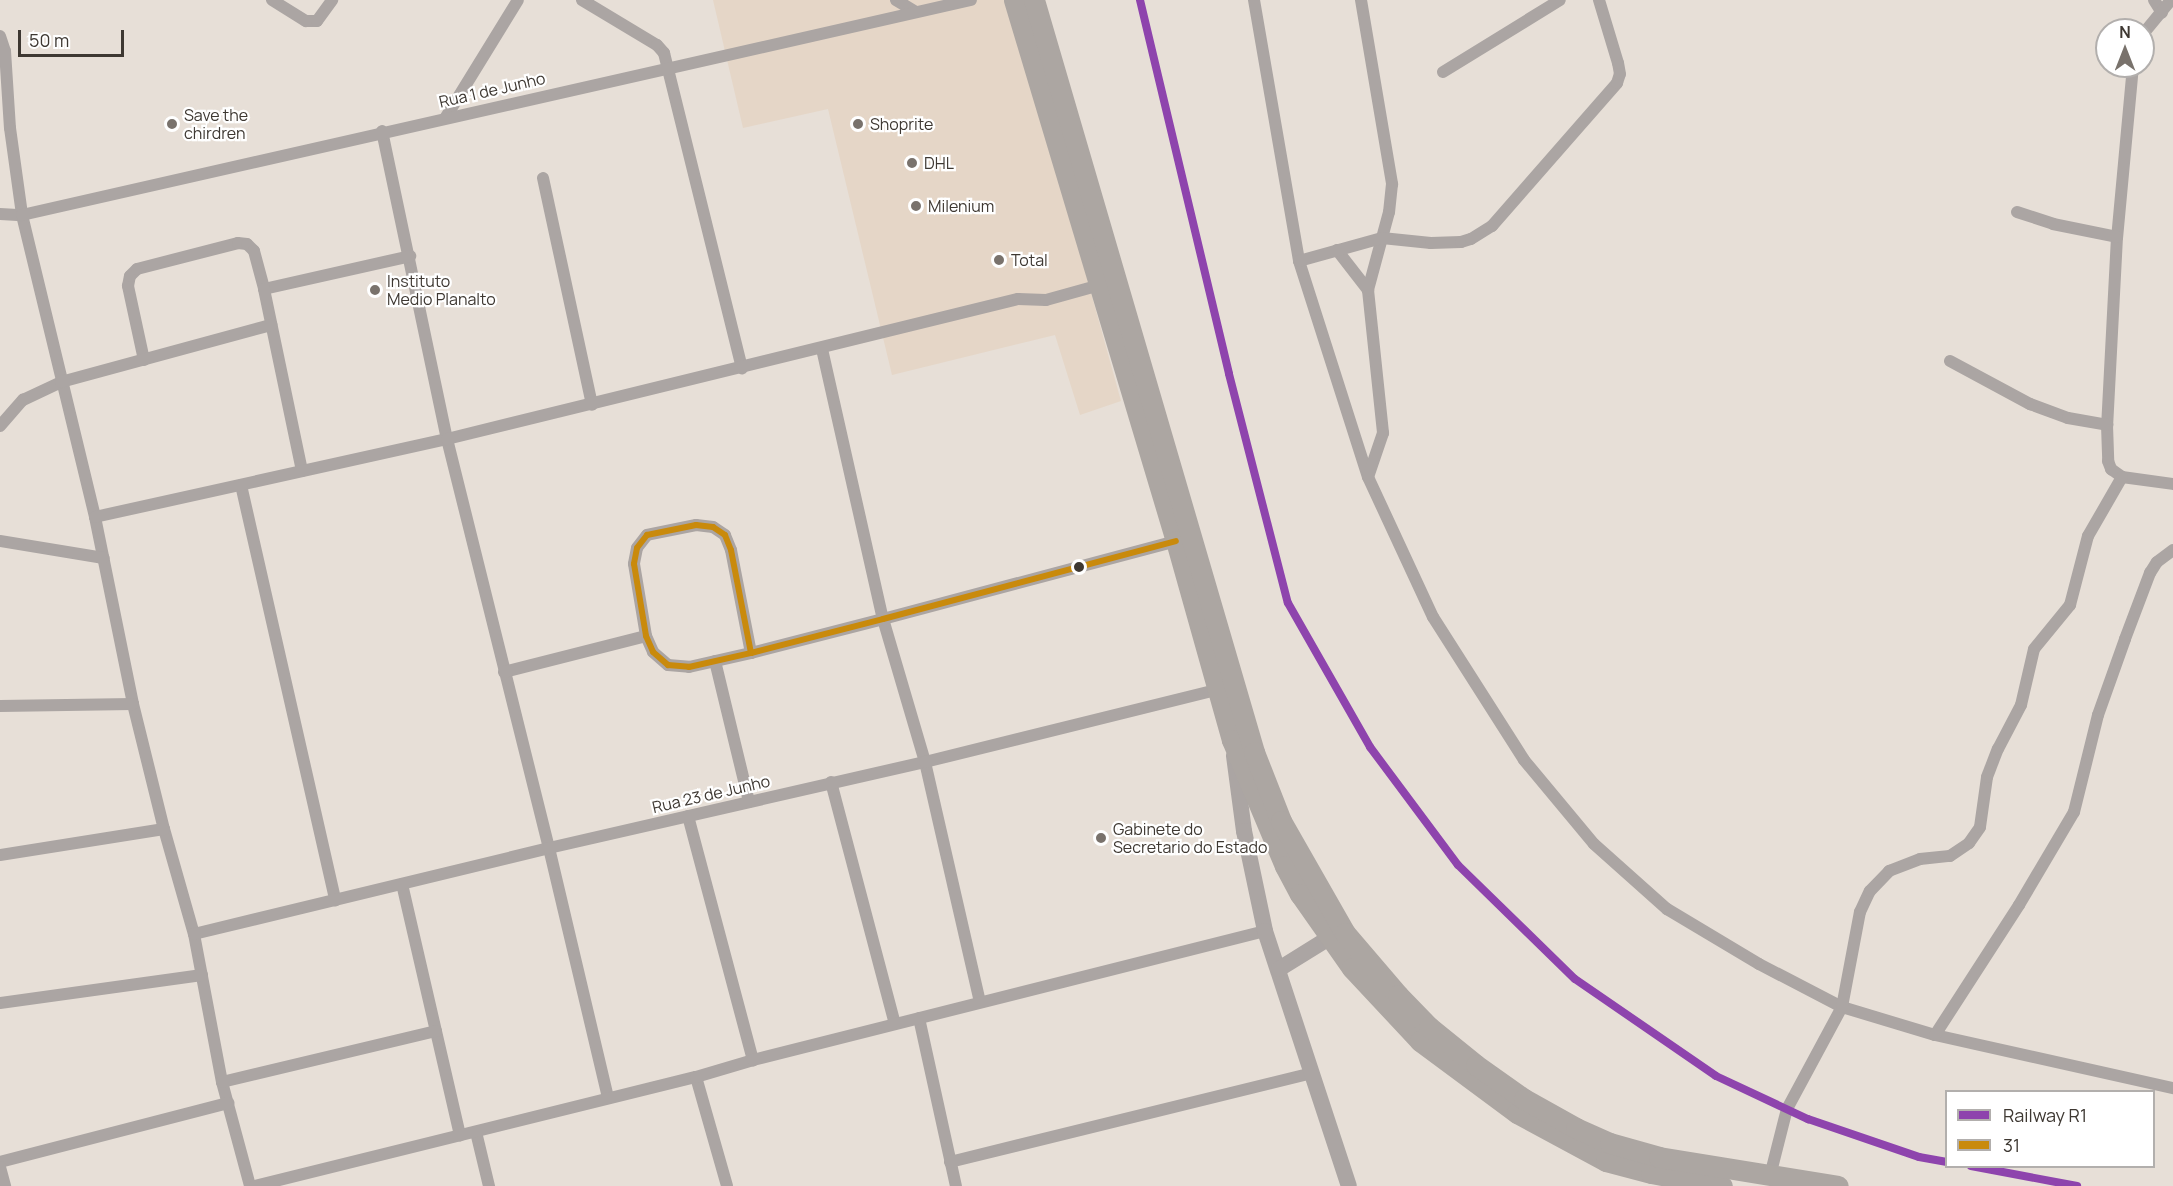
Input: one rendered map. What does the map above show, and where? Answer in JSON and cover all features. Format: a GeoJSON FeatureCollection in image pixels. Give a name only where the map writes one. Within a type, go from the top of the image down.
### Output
{"type":"FeatureCollection","features":[{"type":"Feature","properties":{"kind":"highway"},"geometry":{"type":"LineString","coordinates":[[1014,0],[1176,541],[1227,688],[1281,821],[1324,900],[1345,933],[1429,1027],[1524,1098],[1610,1143],[1659,1157],[1838,1186]]}},
{"type":"Feature","properties":{"kind":"highway"},"geometry":{"type":"LineString","coordinates":[[1034,0],[1227,688],[1232,741],[1285,866],[1329,938],[1352,968],[1420,1041],[1517,1113],[1606,1161],[1651,1173],[1722,1186]]}},
{"type":"Feature","properties":{"kind":"street"},"geometry":{"type":"LineString","coordinates":[[272,0],[306,21],[316,21],[332,0]]}},
{"type":"Feature","properties":{"kind":"street"},"geometry":{"type":"LineString","coordinates":[[446,117],[518,0]]}},
{"type":"Feature","properties":{"kind":"street"},"geometry":{"type":"LineString","coordinates":[[582,0],[657,45],[664,52],[742,369]]}},
{"type":"Feature","properties":{"kind":"street"},"geometry":{"type":"LineString","coordinates":[[896,0],[914,11]]}},
{"type":"Feature","properties":{"kind":"street","name":"Rua 1 de Junho"},"geometry":{"type":"LineString","coordinates":[[0,214],[22,215],[382,131],[971,0]]}},
{"type":"Feature","properties":{"kind":"street"},"geometry":{"type":"LineString","coordinates":[[1254,0],[1299,261],[1368,477],[1433,617],[1524,760],[1594,844],[1667,909],[1759,964],[1842,1007],[1935,1035],[2173,1088]]}},
{"type":"Feature","properties":{"kind":"street"},"geometry":{"type":"LineString","coordinates":[[1361,0],[1392,184],[1382,238],[1368,290],[1383,433],[1368,477]]}},
{"type":"Feature","properties":{"kind":"street"},"geometry":{"type":"LineString","coordinates":[[1443,72],[1560,0]]}},
{"type":"Feature","properties":{"kind":"street"},"geometry":{"type":"LineString","coordinates":[[1299,261],[1382,238],[1431,243],[1461,242],[1471,239],[1492,226],[1617,83],[1620,74],[1618,63],[1599,0]]}},
{"type":"Feature","properties":{"kind":"street"},"geometry":{"type":"LineString","coordinates":[[2154,0],[2162,13]]}},
{"type":"Feature","properties":{"kind":"street"},"geometry":{"type":"LineString","coordinates":[[2155,21],[2171,0]]}},
{"type":"Feature","properties":{"kind":"street"},"geometry":{"type":"LineString","coordinates":[[0,36],[5,51],[10,128],[22,215],[95,517],[134,704],[164,829],[194,934],[222,1082],[250,1186]]}},
{"type":"Feature","properties":{"kind":"street"},"geometry":{"type":"LineString","coordinates":[[2132,78],[2117,237],[2107,425],[2108,461],[2111,469],[2122,477],[2173,484]]}},
{"type":"Feature","properties":{"kind":"street"},"geometry":{"type":"LineString","coordinates":[[382,131],[447,439],[549,848],[608,1098]]}},
{"type":"Feature","properties":{"kind":"street"},"geometry":{"type":"LineString","coordinates":[[543,178],[592,405]]}},
{"type":"Feature","properties":{"kind":"street"},"geometry":{"type":"LineString","coordinates":[[2017,212],[2053,224],[2117,237]]}},
{"type":"Feature","properties":{"kind":"street"},"geometry":{"type":"LineString","coordinates":[[144,360],[128,286],[130,276],[137,269],[238,243],[247,244],[254,251],[264,289],[302,471]]}},
{"type":"Feature","properties":{"kind":"street"},"geometry":{"type":"LineString","coordinates":[[1337,250],[1368,290]]}},
{"type":"Feature","properties":{"kind":"street"},"geometry":{"type":"LineString","coordinates":[[264,289],[410,256]]}},
{"type":"Feature","properties":{"kind":"street"},"geometry":{"type":"LineString","coordinates":[[95,517],[592,405],[1018,299],[1046,300],[1100,285]]}},
{"type":"Feature","properties":{"kind":"street"},"geometry":{"type":"LineString","coordinates":[[0,426],[22,400],[61,382],[271,325]]}},
{"type":"Feature","properties":{"kind":"street"},"geometry":{"type":"LineString","coordinates":[[822,349],[883,619],[925,762],[980,1002]]}},
{"type":"Feature","properties":{"kind":"street"},"geometry":{"type":"LineString","coordinates":[[1950,361],[2030,405],[2068,418],[2107,425]]}},
{"type":"Feature","properties":{"kind":"street"},"geometry":{"type":"LineString","coordinates":[[1770,1176],[1787,1109],[1842,1007],[1860,912],[1870,891],[1889,871],[1920,859],[1950,856],[1969,843],[1980,827],[1987,777],[1998,749],[2021,705],[2034,649],[2070,605],[2088,536],[2122,477]]}},
{"type":"Feature","properties":{"kind":"street"},"geometry":{"type":"LineString","coordinates":[[242,485],[334,900]]}},
{"type":"Feature","properties":{"kind":"street"},"geometry":{"type":"LineString","coordinates":[[751,653],[731,549],[725,535],[713,527],[696,525],[647,535],[637,548],[634,564],[646,636],[653,652],[668,665],[689,667],[751,653],[883,619],[1176,541]]}},
{"type":"Feature","properties":{"kind":"street"},"geometry":{"type":"LineString","coordinates":[[0,541],[104,558]]}},
{"type":"Feature","properties":{"kind":"street"},"geometry":{"type":"LineString","coordinates":[[1935,1035],[2019,905],[2074,812],[2098,715],[2125,639],[2150,573],[2157,562],[2173,550]]}},
{"type":"Feature","properties":{"kind":"street"},"geometry":{"type":"LineString","coordinates":[[504,672],[646,636]]}},
{"type":"Feature","properties":{"kind":"street"},"geometry":{"type":"LineString","coordinates":[[715,661],[749,802]]}},
{"type":"Feature","properties":{"kind":"street","name":"Rua 23 de Junho"},"geometry":{"type":"LineString","coordinates":[[194,934],[549,848],[925,762],[1227,688]]}},
{"type":"Feature","properties":{"kind":"street"},"geometry":{"type":"LineString","coordinates":[[0,706],[134,704]]}},
{"type":"Feature","properties":{"kind":"street"},"geometry":{"type":"LineString","coordinates":[[1232,741],[1244,831],[1266,931],[1349,1186]]}},
{"type":"Feature","properties":{"kind":"street"},"geometry":{"type":"LineString","coordinates":[[831,782],[895,1024]]}},
{"type":"Feature","properties":{"kind":"street"},"geometry":{"type":"LineString","coordinates":[[688,816],[753,1060]]}},
{"type":"Feature","properties":{"kind":"street"},"geometry":{"type":"LineString","coordinates":[[0,855],[164,829]]}},
{"type":"Feature","properties":{"kind":"street"},"geometry":{"type":"LineString","coordinates":[[402,884],[460,1135]]}},
{"type":"Feature","properties":{"kind":"street"},"geometry":{"type":"LineString","coordinates":[[255,1186],[696,1077],[753,1060],[1266,931]]}},
{"type":"Feature","properties":{"kind":"street"},"geometry":{"type":"LineString","coordinates":[[1279,969],[1329,938]]}},
{"type":"Feature","properties":{"kind":"street"},"geometry":{"type":"LineString","coordinates":[[0,1003],[202,975]]}},
{"type":"Feature","properties":{"kind":"street"},"geometry":{"type":"LineString","coordinates":[[919,1018],[956,1186]]}},
{"type":"Feature","properties":{"kind":"street"},"geometry":{"type":"LineString","coordinates":[[222,1082],[436,1031]]}},
{"type":"Feature","properties":{"kind":"street"},"geometry":{"type":"LineString","coordinates":[[950,1162],[1312,1073]]}},
{"type":"Feature","properties":{"kind":"street"},"geometry":{"type":"LineString","coordinates":[[696,1077],[727,1186]]}},
{"type":"Feature","properties":{"kind":"street"},"geometry":{"type":"LineString","coordinates":[[0,1162],[228,1103]]}},
{"type":"Feature","properties":{"kind":"street"},"geometry":{"type":"LineString","coordinates":[[476,1132],[489,1186]]}},
{"type":"Feature","properties":{"kind":"street"},"geometry":{"type":"LineString","coordinates":[[0,1167],[5,1186]]}},
{"type":"Feature","properties":{"kind":"shaded area"},"geometry":{"type":"Polygon","coordinates":[[[713,0],[1010,0],[1121,401],[1080,415],[1055,335],[892,375],[828,109],[743,128],[713,0]]]}},
{"type":"Feature","properties":{"kind":"rail line","name":"R1"},"geometry":{"type":"LineString","coordinates":[[1140,0],[1229,374],[1288,603],[1370,747],[1458,865],[1575,979],[1716,1076],[1808,1119],[1919,1157],[1945,1162]]}},
{"type":"Feature","properties":{"kind":"rail line","name":"R1"},"geometry":{"type":"LineString","coordinates":[[1982,1168],[2077,1186]]}},
{"type":"Feature","properties":{"kind":"transit line","name":"31"},"geometry":{"type":"LineString","coordinates":[[751,653],[731,550],[725,535],[713,527],[696,525],[647,535],[637,548],[634,564],[646,636],[653,652],[668,665],[689,667],[751,653],[883,619],[1176,541]]}},
{"type":"Feature","properties":{"kind":"place","name":"Save the chirdren"},"geometry":{"type":"Point","coordinates":[172,124]}},
{"type":"Feature","properties":{"kind":"place","name":"Shoprite"},"geometry":{"type":"Point","coordinates":[858,124]}},
{"type":"Feature","properties":{"kind":"place","name":"DHL"},"geometry":{"type":"Point","coordinates":[912,163]}},
{"type":"Feature","properties":{"kind":"place","name":"Milenium"},"geometry":{"type":"Point","coordinates":[916,206]}},
{"type":"Feature","properties":{"kind":"place","name":"Total"},"geometry":{"type":"Point","coordinates":[999,260]}},
{"type":"Feature","properties":{"kind":"place","name":"Instituto Medio Planalto"},"geometry":{"type":"Point","coordinates":[375,290]}},
{"type":"Feature","properties":{"kind":"place","name":"Gabinete do Secretario do Estado"},"geometry":{"type":"Point","coordinates":[1101,838]}}]}
